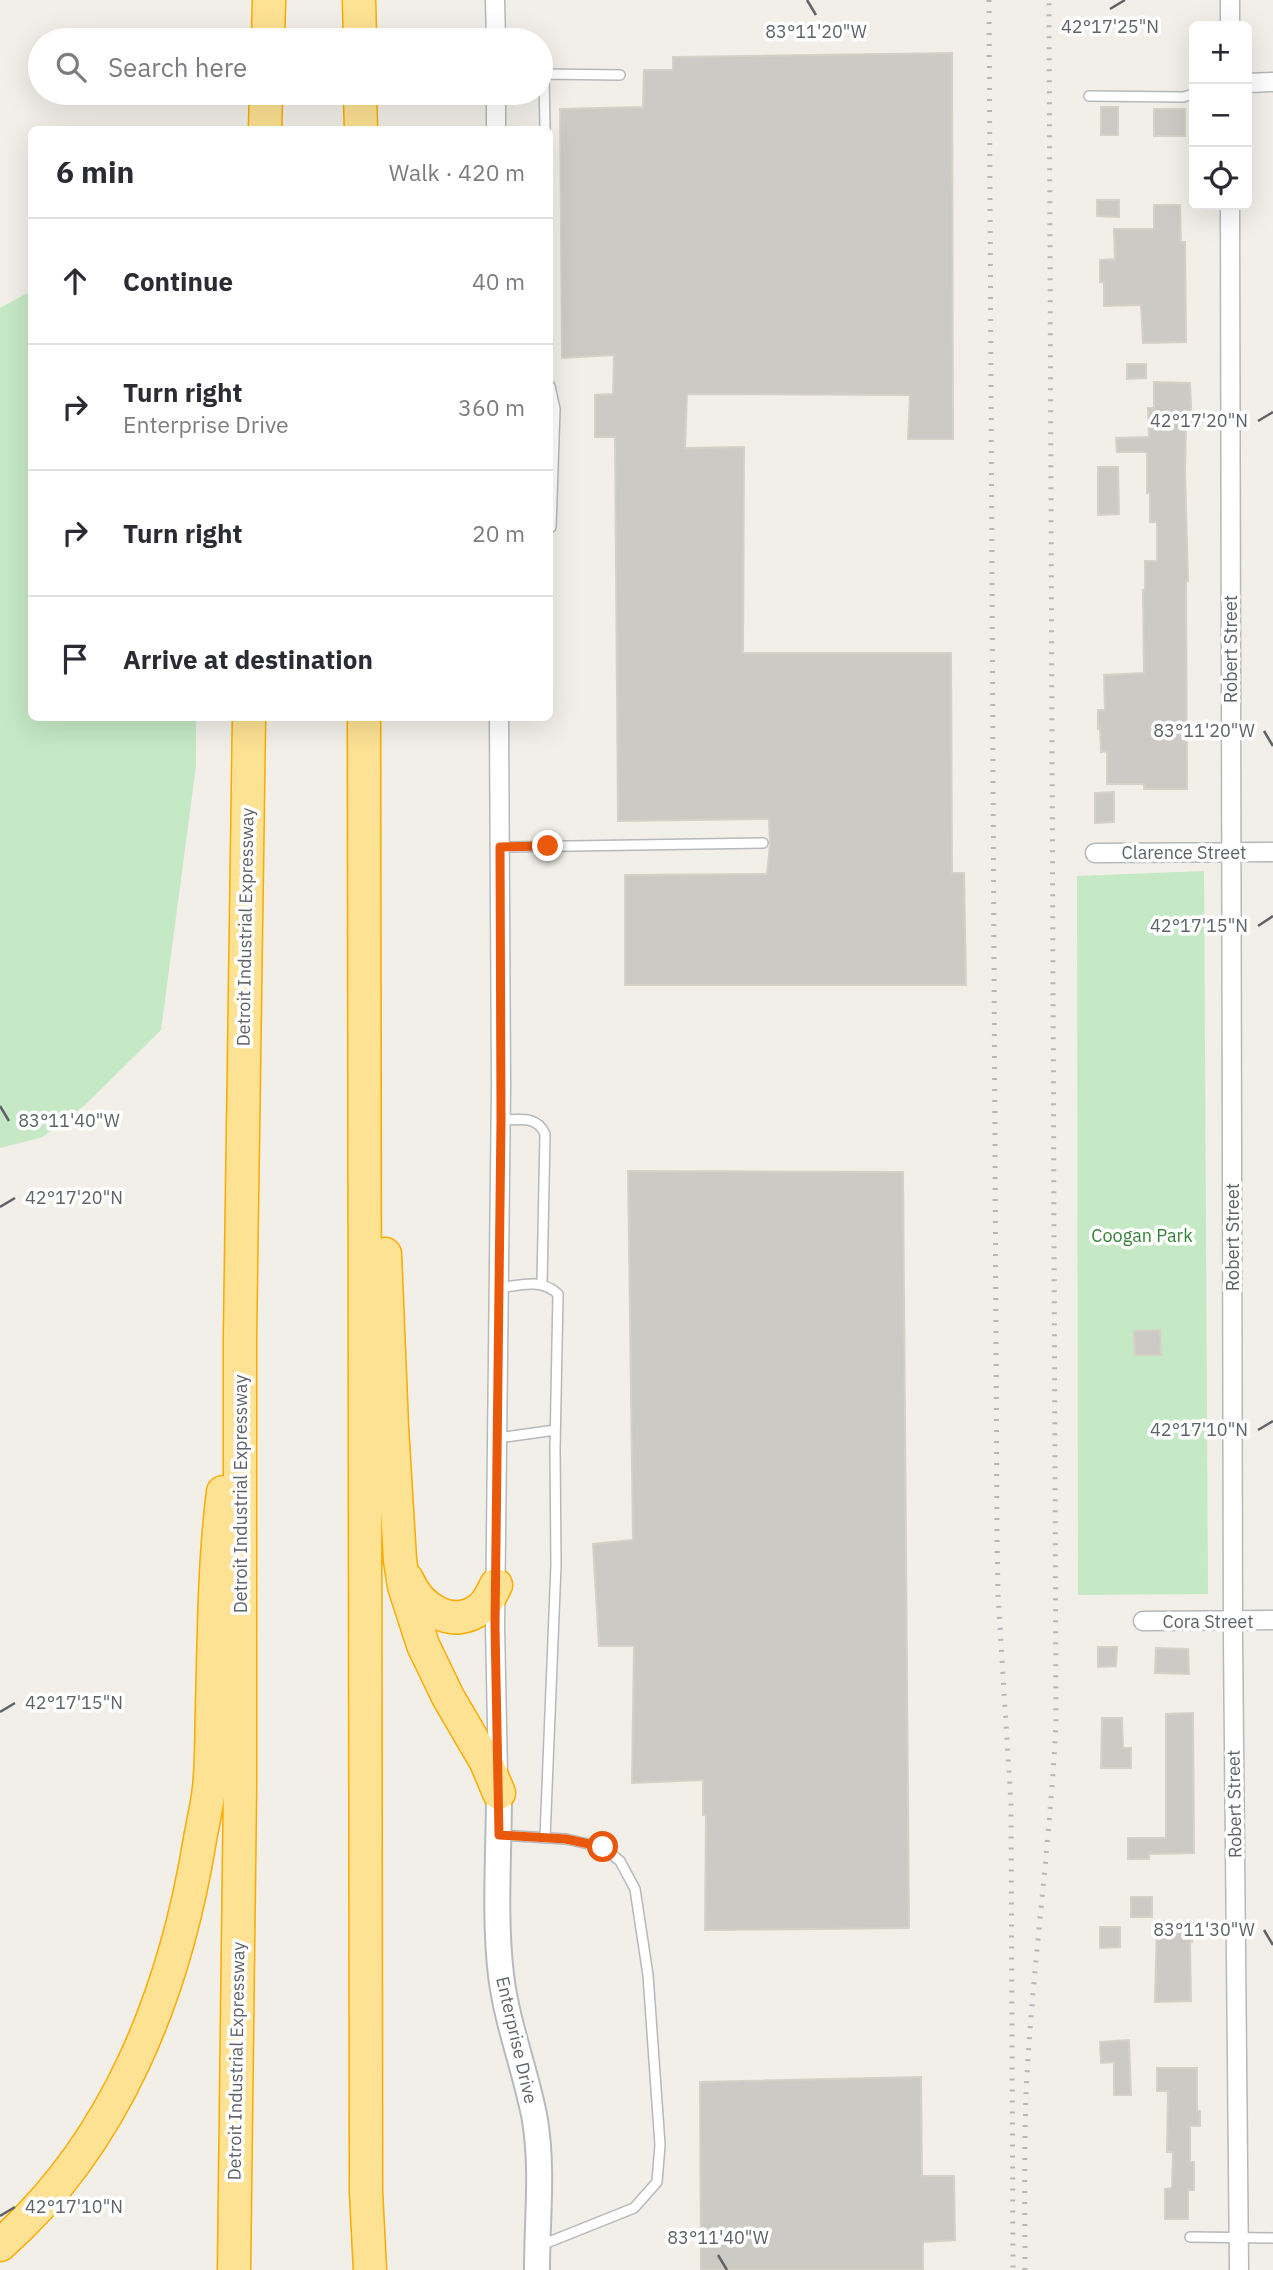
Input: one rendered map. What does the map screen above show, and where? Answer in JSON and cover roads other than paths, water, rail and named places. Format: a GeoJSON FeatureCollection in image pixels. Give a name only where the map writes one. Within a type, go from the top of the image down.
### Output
{"type":"FeatureCollection","features":[{"type":"Feature","properties":{"kind":"highway"},"geometry":{"type":"LineString","coordinates":[[268,28],[269,0]]}},
{"type":"Feature","properties":{"kind":"highway"},"geometry":{"type":"LineString","coordinates":[[359,0],[359,28]]}},
{"type":"Feature","properties":{"kind":"highway"},"geometry":{"type":"LineString","coordinates":[[265,126],[266,105]]}},
{"type":"Feature","properties":{"kind":"highway"},"geometry":{"type":"LineString","coordinates":[[360,105],[360,126]]}},
{"type":"Feature","properties":{"kind":"highway","name":"Detroit Industrial Expressway"},"geometry":{"type":"LineString","coordinates":[[233,2270],[240,1787],[240,1337],[249,721]]}},
{"type":"Feature","properties":{"kind":"highway"},"geometry":{"type":"LineString","coordinates":[[364,726],[392,1427],[400,1560],[408,1603],[423,1644],[448,1697],[486,1762],[499,1793]]}},
{"type":"Feature","properties":{"kind":"highway"},"geometry":{"type":"LineString","coordinates":[[364,726],[366,2192],[370,2270]]}},
{"type":"Feature","properties":{"kind":"highway"},"geometry":{"type":"LineString","coordinates":[[0,2245],[50,2195],[88,2146],[136,2059],[173,1961],[190,1895],[209,1788],[217,1538],[240,1337]]}},
{"type":"Feature","properties":{"kind":"highway"},"geometry":{"type":"LineString","coordinates":[[400,1560],[419,1600],[432,1611],[446,1617],[474,1613],[488,1601],[496,1585]]}},
{"type":"Feature","properties":{"kind":"main road","name":"Enterprise Drive"},"geometry":{"type":"LineString","coordinates":[[499,1793],[501,1975],[508,2018],[530,2094],[535,2123],[540,2192],[537,2258]]}},
{"type":"Feature","properties":{"kind":"street"},"geometry":{"type":"LineString","coordinates":[[495,0],[496,28]]}},
{"type":"Feature","properties":{"kind":"street"},"geometry":{"type":"LineString","coordinates":[[1230,0],[1230,21]]}},
{"type":"Feature","properties":{"kind":"street"},"geometry":{"type":"LineString","coordinates":[[1252,83],[1273,82]]}},
{"type":"Feature","properties":{"kind":"street"},"geometry":{"type":"LineString","coordinates":[[496,105],[496,126]]}},
{"type":"Feature","properties":{"kind":"street","name":"Robert Street"},"geometry":{"type":"LineString","coordinates":[[1230,210],[1233,1620],[1239,2270]]}},
{"type":"Feature","properties":{"kind":"street","name":"Enterprise Drive"},"geometry":{"type":"LineString","coordinates":[[499,721],[501,1120],[495,1626],[499,1793]]}},
{"type":"Feature","properties":{"kind":"street","name":"Clarence Street"},"geometry":{"type":"LineString","coordinates":[[1096,853],[1273,852]]}},
{"type":"Feature","properties":{"kind":"street","name":"Cora Street"},"geometry":{"type":"LineString","coordinates":[[1143,1621],[1273,1620]]}},
{"type":"Feature","properties":{"kind":"lane"},"geometry":{"type":"LineString","coordinates":[[553,74],[620,75]]}},
{"type":"Feature","properties":{"kind":"lane"},"geometry":{"type":"LineString","coordinates":[[1089,96],[1189,95]]}},
{"type":"Feature","properties":{"kind":"lane"},"geometry":{"type":"LineString","coordinates":[[544,105],[545,126]]}},
{"type":"Feature","properties":{"kind":"lane"},"geometry":{"type":"LineString","coordinates":[[553,400],[553,468]]}},
{"type":"Feature","properties":{"kind":"lane"},"geometry":{"type":"LineString","coordinates":[[500,847],[763,843]]}},
{"type":"Feature","properties":{"kind":"lane"},"geometry":{"type":"LineString","coordinates":[[501,1120],[533,1120],[542,1126],[545,1134],[542,1284]]}},
{"type":"Feature","properties":{"kind":"lane"},"geometry":{"type":"LineString","coordinates":[[499,1288],[542,1284],[558,1294],[556,1565],[545,1838]]}},
{"type":"Feature","properties":{"kind":"lane"},"geometry":{"type":"LineString","coordinates":[[498,1438],[555,1430]]}},
{"type":"Feature","properties":{"kind":"lane"},"geometry":{"type":"LineString","coordinates":[[499,1835],[566,1839],[603,1847],[620,1861],[635,1889],[648,1975],[660,2145],[657,2182],[634,2208],[537,2258]]}},
{"type":"Feature","properties":{"kind":"lane"},"geometry":{"type":"LineString","coordinates":[[1190,2237],[1273,2238]]}},
{"type":"Feature","properties":{"kind":"railway"},"geometry":{"type":"LineString","coordinates":[[989,0],[997,1533],[998,1595],[1011,1804],[1013,2270]]}},
{"type":"Feature","properties":{"kind":"railway"},"geometry":{"type":"LineString","coordinates":[[1025,2270],[1026,2094],[1056,1723],[1049,0]]}},
{"type":"Feature","properties":{"kind":"park label","name":"Coogan Park"},"geometry":{"type":"Point","coordinates":[1142,1235]}}]}
